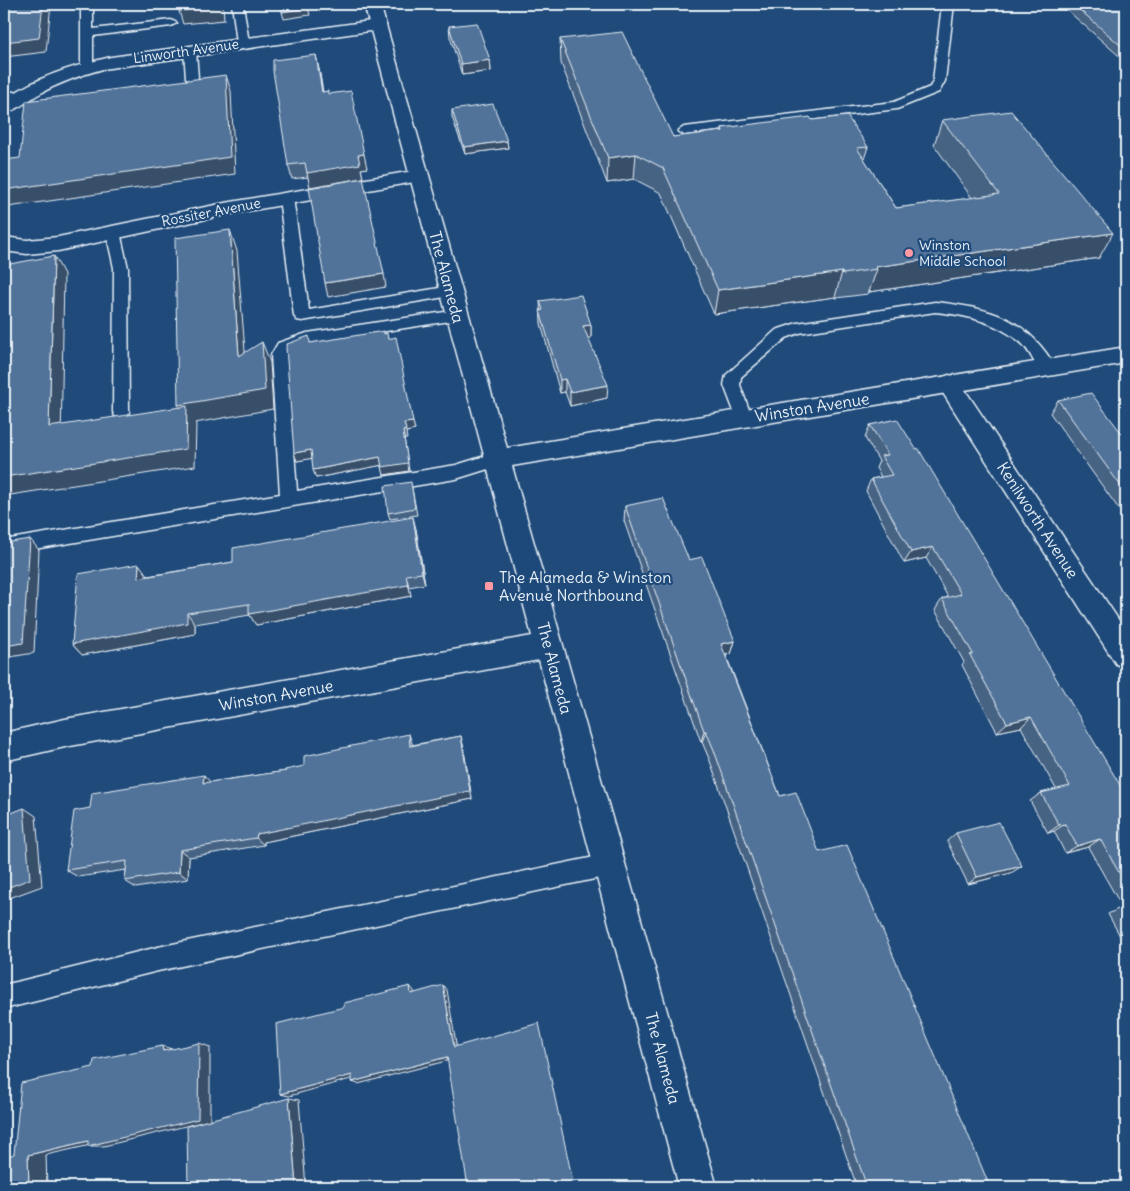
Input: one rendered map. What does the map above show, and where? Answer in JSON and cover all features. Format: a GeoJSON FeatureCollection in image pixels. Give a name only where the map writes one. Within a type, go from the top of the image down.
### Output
{"type":"FeatureCollection","features":[{"type":"Feature","properties":{"kind":"street","name":"The Alameda"},"geometry":{"type":"LineString","coordinates":[[372,4],[698,1187]]}},
{"type":"Feature","properties":{"kind":"street","name":"Linworth Avenue"},"geometry":{"type":"LineString","coordinates":[[4,108],[11,96],[88,67],[111,62],[378,25]]}},
{"type":"Feature","properties":{"kind":"street","name":"Rossiter Avenue"},"geometry":{"type":"LineString","coordinates":[[4,244],[27,247],[42,245],[286,198],[419,176]]}},
{"type":"Feature","properties":{"kind":"street","name":"Winston Avenue"},"geometry":{"type":"LineString","coordinates":[[498,459],[1126,355]]}},
{"type":"Feature","properties":{"kind":"street","name":"Kenilworth Avenue"},"geometry":{"type":"LineString","coordinates":[[949,384],[1126,655]]}},
{"type":"Feature","properties":{"kind":"street","name":"Winston Avenue"},"geometry":{"type":"LineString","coordinates":[[4,747],[65,733],[549,646]]}},
{"type":"Feature","properties":{"kind":"lane"},"geometry":{"type":"LineString","coordinates":[[88,67],[87,33],[89,4]]}},
{"type":"Feature","properties":{"kind":"lane"},"geometry":{"type":"LineString","coordinates":[[237,4],[243,43]]}},
{"type":"Feature","properties":{"kind":"lane"},"geometry":{"type":"LineString","coordinates":[[684,131],[897,105],[935,89],[939,81],[948,4]]}},
{"type":"Feature","properties":{"kind":"lane"},"geometry":{"type":"LineString","coordinates":[[87,33],[171,23]]}},
{"type":"Feature","properties":{"kind":"lane"},"geometry":{"type":"LineString","coordinates":[[190,51],[192,78]]}},
{"type":"Feature","properties":{"kind":"lane"},"geometry":{"type":"LineString","coordinates":[[286,198],[302,316],[451,291]]}},
{"type":"Feature","properties":{"kind":"lane"},"geometry":{"type":"LineString","coordinates":[[113,232],[121,268],[121,412]]}},
{"type":"Feature","properties":{"kind":"lane"},"geometry":{"type":"LineString","coordinates":[[744,418],[732,385],[734,375],[781,334],[796,328],[927,308],[957,309],[993,320],[1028,339],[1048,368]]}},
{"type":"Feature","properties":{"kind":"lane"},"geometry":{"type":"LineString","coordinates":[[289,498],[279,355],[283,347],[295,341],[320,335],[458,315]]}},
{"type":"Feature","properties":{"kind":"lane"},"geometry":{"type":"LineString","coordinates":[[4,546],[456,472],[498,459]]}},
{"type":"Feature","properties":{"kind":"lane"},"geometry":{"type":"LineString","coordinates":[[4,997],[158,959],[609,865]]}},
{"type":"Feature","properties":{"kind":"building"},"geometry":{"type":"Polygon","coordinates":[[[4,4],[43,4],[39,38],[4,42],[4,4]]]}},
{"type":"Feature","properties":{"kind":"building"},"geometry":{"type":"Polygon","coordinates":[[[178,4],[219,4],[220,6],[179,11],[178,4]]]}},
{"type":"Feature","properties":{"kind":"building"},"geometry":{"type":"Polygon","coordinates":[[[281,4],[307,4],[308,8],[282,12],[281,4]]]}},
{"type":"Feature","properties":{"kind":"building"},"geometry":{"type":"Polygon","coordinates":[[[1073,4],[1124,4],[1126,6],[1126,50],[1073,4]]]}},
{"type":"Feature","properties":{"kind":"building"},"geometry":{"type":"Polygon","coordinates":[[[477,23],[490,60],[461,64],[449,26],[477,23]]]}},
{"type":"Feature","properties":{"kind":"building"},"geometry":{"type":"Polygon","coordinates":[[[622,32],[673,137],[723,131],[722,128],[810,117],[812,120],[847,116],[868,147],[857,148],[896,208],[999,194],[942,120],[1011,111],[1113,233],[875,267],[877,269],[843,274],[842,272],[718,290],[663,168],[636,154],[608,158],[560,39],[622,32]]]}},
{"type":"Feature","properties":{"kind":"building"},"geometry":{"type":"Polygon","coordinates":[[[316,55],[322,92],[328,91],[328,94],[351,91],[364,154],[358,155],[360,164],[307,173],[305,163],[288,165],[273,71],[273,60],[316,55]]]}},
{"type":"Feature","properties":{"kind":"building"},"geometry":{"type":"Polygon","coordinates":[[[226,75],[230,157],[4,190],[4,160],[20,158],[26,101],[226,75]]]}},
{"type":"Feature","properties":{"kind":"building"},"geometry":{"type":"Polygon","coordinates":[[[493,104],[507,141],[464,147],[452,110],[493,104]]]}},
{"type":"Feature","properties":{"kind":"building"},"geometry":{"type":"Polygon","coordinates":[[[363,178],[384,274],[325,283],[309,188],[363,178]]]}},
{"type":"Feature","properties":{"kind":"building"},"geometry":{"type":"Polygon","coordinates":[[[230,230],[239,356],[262,342],[265,390],[178,405],[175,238],[230,230]]]}},
{"type":"Feature","properties":{"kind":"building"},"geometry":{"type":"Polygon","coordinates":[[[54,256],[49,427],[187,406],[186,449],[4,477],[4,265],[54,256]]]}},
{"type":"Feature","properties":{"kind":"building"},"geometry":{"type":"Polygon","coordinates":[[[581,295],[591,325],[583,326],[608,385],[570,392],[565,379],[560,380],[540,311],[543,310],[540,301],[581,295]]]}},
{"type":"Feature","properties":{"kind":"building"},"geometry":{"type":"Polygon","coordinates":[[[384,331],[384,334],[387,333],[388,339],[396,337],[413,422],[404,423],[406,430],[403,431],[408,463],[382,467],[380,457],[313,470],[311,450],[294,453],[287,344],[309,336],[310,343],[384,331]]]}},
{"type":"Feature","properties":{"kind":"building"},"geometry":{"type":"Polygon","coordinates":[[[1091,393],[1126,439],[1126,493],[1058,400],[1091,393]]]}},
{"type":"Feature","properties":{"kind":"building"},"geometry":{"type":"Polygon","coordinates":[[[897,419],[916,449],[918,448],[1126,795],[1126,885],[1100,839],[1077,846],[1065,824],[1059,825],[1041,793],[1070,786],[1031,717],[1007,723],[970,655],[973,654],[942,599],[961,594],[933,547],[911,552],[871,479],[892,475],[881,456],[888,455],[870,425],[897,419]]]}},
{"type":"Feature","properties":{"kind":"building"},"geometry":{"type":"Polygon","coordinates":[[[411,482],[415,508],[388,513],[385,486],[411,482]]]}},
{"type":"Feature","properties":{"kind":"building"},"geometry":{"type":"Polygon","coordinates":[[[663,498],[689,560],[702,557],[735,641],[721,644],[780,796],[796,792],[819,852],[847,845],[990,1187],[867,1187],[714,750],[706,731],[704,731],[625,506],[663,498]]]}},
{"type":"Feature","properties":{"kind":"building"},"geometry":{"type":"Polygon","coordinates":[[[413,517],[422,573],[406,575],[408,585],[249,614],[249,604],[187,613],[187,623],[72,644],[78,574],[139,564],[138,578],[233,562],[233,548],[413,517]]]}},
{"type":"Feature","properties":{"kind":"building"},"geometry":{"type":"Polygon","coordinates":[[[30,539],[23,643],[4,646],[4,543],[30,539]]]}},
{"type":"Feature","properties":{"kind":"building"},"geometry":{"type":"Polygon","coordinates":[[[409,734],[410,746],[461,736],[470,791],[257,834],[256,838],[180,850],[179,872],[125,881],[127,861],[66,870],[74,811],[90,808],[92,793],[204,775],[203,783],[286,771],[304,766],[304,756],[409,734]]]}},
{"type":"Feature","properties":{"kind":"building"},"geometry":{"type":"Polygon","coordinates":[[[24,808],[30,879],[4,889],[4,816],[24,808]]]}},
{"type":"Feature","properties":{"kind":"building"},"geometry":{"type":"Polygon","coordinates":[[[999,822],[1022,866],[977,877],[956,833],[999,822]]]}},
{"type":"Feature","properties":{"kind":"building"},"geometry":{"type":"Polygon","coordinates":[[[1126,906],[1126,917],[1121,908],[1126,906]]]}},
{"type":"Feature","properties":{"kind":"building"},"geometry":{"type":"Polygon","coordinates":[[[443,985],[454,1047],[539,1023],[574,1187],[468,1187],[447,1057],[352,1082],[352,1075],[280,1094],[276,1024],[344,1007],[344,1003],[410,986],[411,994],[443,985]]]}},
{"type":"Feature","properties":{"kind":"building"},"geometry":{"type":"Polygon","coordinates":[[[199,1043],[198,1119],[88,1146],[88,1141],[28,1155],[29,1187],[4,1187],[4,1158],[14,1154],[21,1083],[93,1067],[94,1060],[162,1046],[163,1051],[199,1043]]]}},
{"type":"Feature","properties":{"kind":"building"},"geometry":{"type":"Polygon","coordinates":[[[289,1098],[296,1187],[188,1187],[187,1126],[289,1098]]]}},
{"type":"Feature","properties":{"kind":"place","name":"Winston Middle School"},"geometry":{"type":"Point","coordinates":[909,253]}},
{"type":"Feature","properties":{"kind":"place","name":"The Alameda & Winston Avenue Northbound"},"geometry":{"type":"Point","coordinates":[489,586]}}]}
